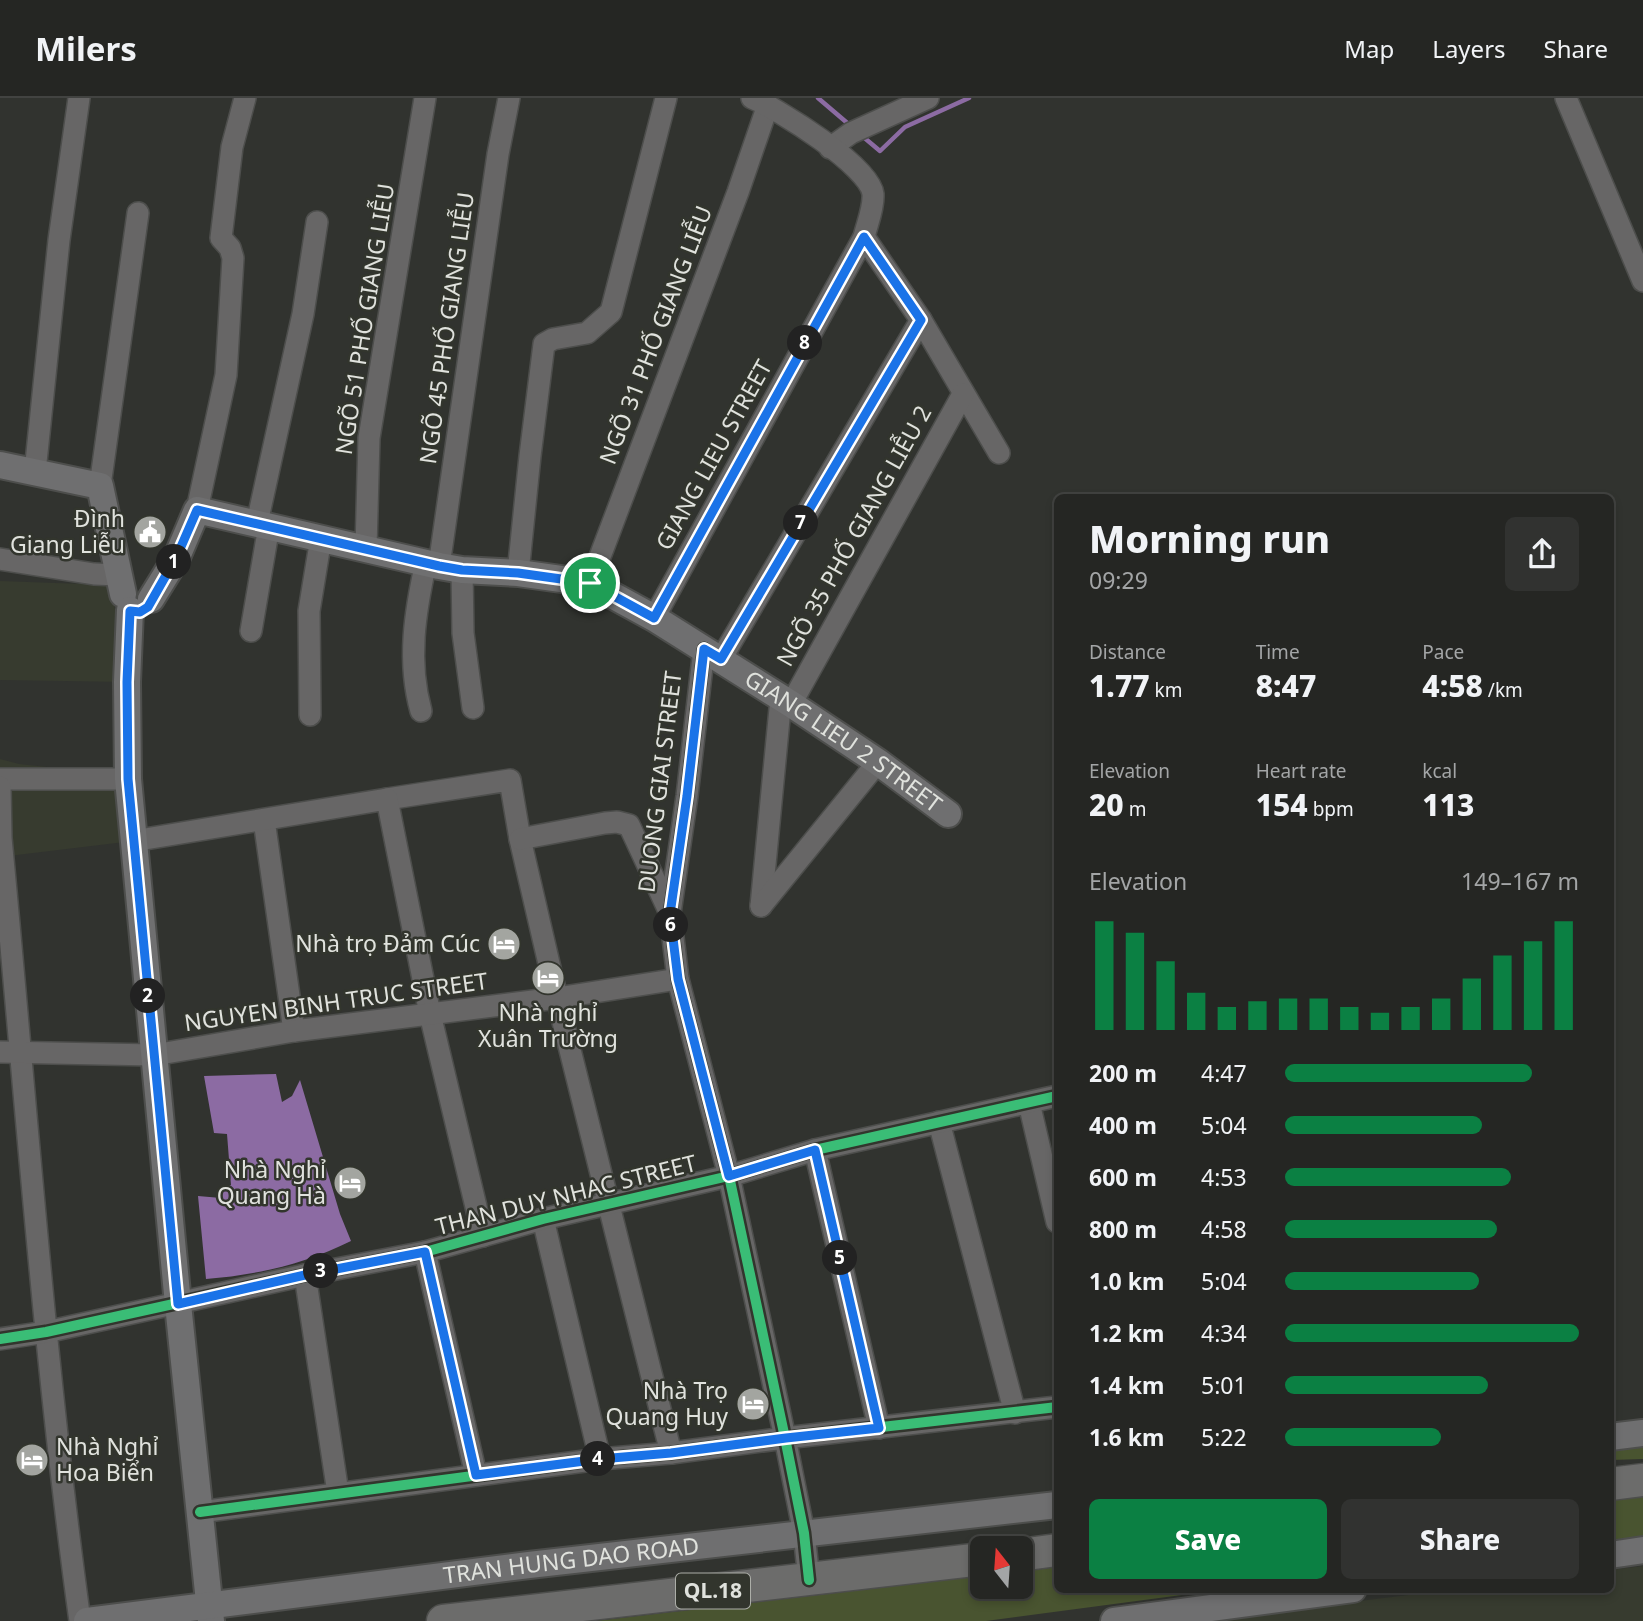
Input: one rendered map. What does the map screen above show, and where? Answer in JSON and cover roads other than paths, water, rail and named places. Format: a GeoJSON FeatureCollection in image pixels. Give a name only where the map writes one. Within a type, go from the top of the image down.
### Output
{"type":"FeatureCollection","features":[{"type":"Feature","properties":{"kind":"highway"},"geometry":{"type":"LineString","coordinates":[[1614,1483],[1643,1479]]}},
{"type":"Feature","properties":{"kind":"highway"},"geometry":{"type":"LineString","coordinates":[[1033,1553],[1054,1550]]}},
{"type":"Feature","properties":{"kind":"highway","name":"TRAN HUNG DAO ROAD"},"geometry":{"type":"LineString","coordinates":[[443,1621],[970,1560]]}},
{"type":"Feature","properties":{"kind":"main road"},"geometry":{"type":"LineString","coordinates":[[0,465],[100,486],[131,595],[127,682],[128,779],[178,1304],[211,1613]]}},
{"type":"Feature","properties":{"kind":"main road"},"geometry":{"type":"LineString","coordinates":[[131,595],[177,556],[197,510]]}},
{"type":"Feature","properties":{"kind":"main road","name":"GIANG LIEU 2 STREET"},"geometry":{"type":"LineString","coordinates":[[197,510],[443,566],[590,583],[654,618],[786,701],[878,761],[948,814]]}},
{"type":"Feature","properties":{"kind":"main road"},"geometry":{"type":"LineString","coordinates":[[1614,1437],[1643,1433]]}},
{"type":"Feature","properties":{"kind":"main road","name":"TRAN HUNG DAO ROAD"},"geometry":{"type":"LineString","coordinates":[[87,1621],[211,1613],[804,1533],[1054,1505]]}},
{"type":"Feature","properties":{"kind":"main road"},"geometry":{"type":"LineString","coordinates":[[1614,1554],[1643,1550]]}},
{"type":"Feature","properties":{"kind":"main road"},"geometry":{"type":"LineString","coordinates":[[1114,1621],[1250,1612],[1335,1593]]}},
{"type":"Feature","properties":{"kind":"street"},"geometry":{"type":"LineString","coordinates":[[35,472],[59,240],[79,98]]}},
{"type":"Feature","properties":{"kind":"street"},"geometry":{"type":"LineString","coordinates":[[197,510],[226,374],[233,258],[230,248],[221,238],[232,148],[245,98]]}},
{"type":"Feature","properties":{"kind":"street","name":"NGÕ 51 PHỐ GIANG LIỄU"},"geometry":{"type":"LineString","coordinates":[[366,548],[369,438],[425,98]]}},
{"type":"Feature","properties":{"kind":"street","name":"NGÕ 45 PHỐ GIANG LIỄU"},"geometry":{"type":"LineString","coordinates":[[443,566],[498,154],[509,98]]}},
{"type":"Feature","properties":{"kind":"street"},"geometry":{"type":"LineString","coordinates":[[518,573],[544,344],[553,339],[587,332],[611,312],[666,98]]}},
{"type":"Feature","properties":{"kind":"street"},"geometry":{"type":"LineString","coordinates":[[830,148],[851,134],[928,98]]}},
{"type":"Feature","properties":{"kind":"street"},"geometry":{"type":"LineString","coordinates":[[1566,98],[1643,281]]}},
{"type":"Feature","properties":{"kind":"street","name":"GIANG LIEU STREET"},"geometry":{"type":"LineString","coordinates":[[654,618],[864,237],[873,193],[867,180],[813,133],[760,101]]}},
{"type":"Feature","properties":{"kind":"street","name":"NGÕ 31 PHỐ GIANG LIỄU"},"geometry":{"type":"LineString","coordinates":[[590,583],[738,192],[760,101]]}},
{"type":"Feature","properties":{"kind":"street"},"geometry":{"type":"LineString","coordinates":[[100,486],[138,213]]}},
{"type":"Feature","properties":{"kind":"street"},"geometry":{"type":"LineString","coordinates":[[251,631],[263,525],[303,314],[317,222]]}},
{"type":"Feature","properties":{"kind":"street"},"geometry":{"type":"LineString","coordinates":[[864,237],[921,320],[999,453]]}},
{"type":"Feature","properties":{"kind":"street"},"geometry":{"type":"LineString","coordinates":[[712,654],[921,320]]}},
{"type":"Feature","properties":{"kind":"street","name":"NGÕ 35 PHỐ GIANG LIỄU 2"},"geometry":{"type":"LineString","coordinates":[[786,701],[962,394]]}},
{"type":"Feature","properties":{"kind":"street"},"geometry":{"type":"LineString","coordinates":[[310,715],[309,611],[321,538]]}},
{"type":"Feature","properties":{"kind":"street"},"geometry":{"type":"LineString","coordinates":[[0,559],[94,574],[131,595]]}},
{"type":"Feature","properties":{"kind":"street"},"geometry":{"type":"LineString","coordinates":[[443,566],[463,633],[473,708]]}},
{"type":"Feature","properties":{"kind":"street"},"geometry":{"type":"LineString","coordinates":[[421,711],[413,655],[415,621],[443,566]]}},
{"type":"Feature","properties":{"kind":"street","name":"DUONG GIAI STREET"},"geometry":{"type":"LineString","coordinates":[[712,654],[670,914],[678,979],[729,1176],[786,1438],[804,1533],[809,1580]]}},
{"type":"Feature","properties":{"kind":"street"},"geometry":{"type":"LineString","coordinates":[[786,701],[761,906],[878,761]]}},
{"type":"Feature","properties":{"kind":"street"},"geometry":{"type":"LineString","coordinates":[[0,779],[128,779]]}},
{"type":"Feature","properties":{"kind":"street"},"geometry":{"type":"LineString","coordinates":[[133,841],[510,780],[520,839],[557,998],[671,1453]]}},
{"type":"Feature","properties":{"kind":"street"},"geometry":{"type":"LineString","coordinates":[[0,787],[1,838],[46,1332],[80,1621]]}},
{"type":"Feature","properties":{"kind":"street"},"geometry":{"type":"LineString","coordinates":[[387,799],[430,1014],[483,1236]]}},
{"type":"Feature","properties":{"kind":"street"},"geometry":{"type":"LineString","coordinates":[[264,820],[294,1031]]}},
{"type":"Feature","properties":{"kind":"street"},"geometry":{"type":"LineString","coordinates":[[520,839],[605,823],[629,825],[670,914]]}},
{"type":"Feature","properties":{"kind":"street","name":"NGUYEN BINH TRUC STREET"},"geometry":{"type":"LineString","coordinates":[[0,1052],[154,1055],[294,1031],[557,998],[678,979]]}},
{"type":"Feature","properties":{"kind":"street","name":"THAN DUY NHAC STREET"},"geometry":{"type":"LineString","coordinates":[[0,1339],[46,1332],[305,1275],[425,1252],[543,1219],[729,1176],[815,1150],[1054,1097]]}},
{"type":"Feature","properties":{"kind":"street"},"geometry":{"type":"LineString","coordinates":[[1030,1103],[1054,1209]]}},
{"type":"Feature","properties":{"kind":"street"},"geometry":{"type":"LineString","coordinates":[[939,1122],[1015,1413]]}},
{"type":"Feature","properties":{"kind":"street"},"geometry":{"type":"LineString","coordinates":[[815,1150],[879,1428]]}},
{"type":"Feature","properties":{"kind":"street"},"geometry":{"type":"LineString","coordinates":[[543,1219],[600,1459]]}},
{"type":"Feature","properties":{"kind":"street"},"geometry":{"type":"LineString","coordinates":[[425,1252],[476,1475]]}},
{"type":"Feature","properties":{"kind":"street"},"geometry":{"type":"LineString","coordinates":[[305,1275],[338,1493]]}},
{"type":"Feature","properties":{"kind":"street"},"geometry":{"type":"LineString","coordinates":[[200,1512],[600,1459],[1054,1407]]}},
{"type":"Feature","properties":{"kind":"waterway"},"geometry":{"type":"LineString","coordinates":[[818,98],[852,127]]}},
{"type":"Feature","properties":{"kind":"waterway"},"geometry":{"type":"LineString","coordinates":[[861,135],[880,151],[905,127],[969,98]]}},
{"type":"Feature","properties":{"kind":"place","name":"Đình Giang Liễu"},"geometry":{"type":"Point","coordinates":[150,532]}},
{"type":"Feature","properties":{"kind":"place","name":"Nhà trọ Đảm Cúc"},"geometry":{"type":"Point","coordinates":[504,944]}},
{"type":"Feature","properties":{"kind":"place","name":"Nhà nghỉ Xuân Trường"},"geometry":{"type":"Point","coordinates":[548,978]}},
{"type":"Feature","properties":{"kind":"place","name":"Nhà Nghỉ Quang Hà"},"geometry":{"type":"Point","coordinates":[350,1183]}},
{"type":"Feature","properties":{"kind":"place","name":"Nhà Trọ Quang Huy"},"geometry":{"type":"Point","coordinates":[753,1404]}},
{"type":"Feature","properties":{"kind":"place","name":"Nhà Nghỉ Hoa Biển"},"geometry":{"type":"Point","coordinates":[32,1460]}}]}
